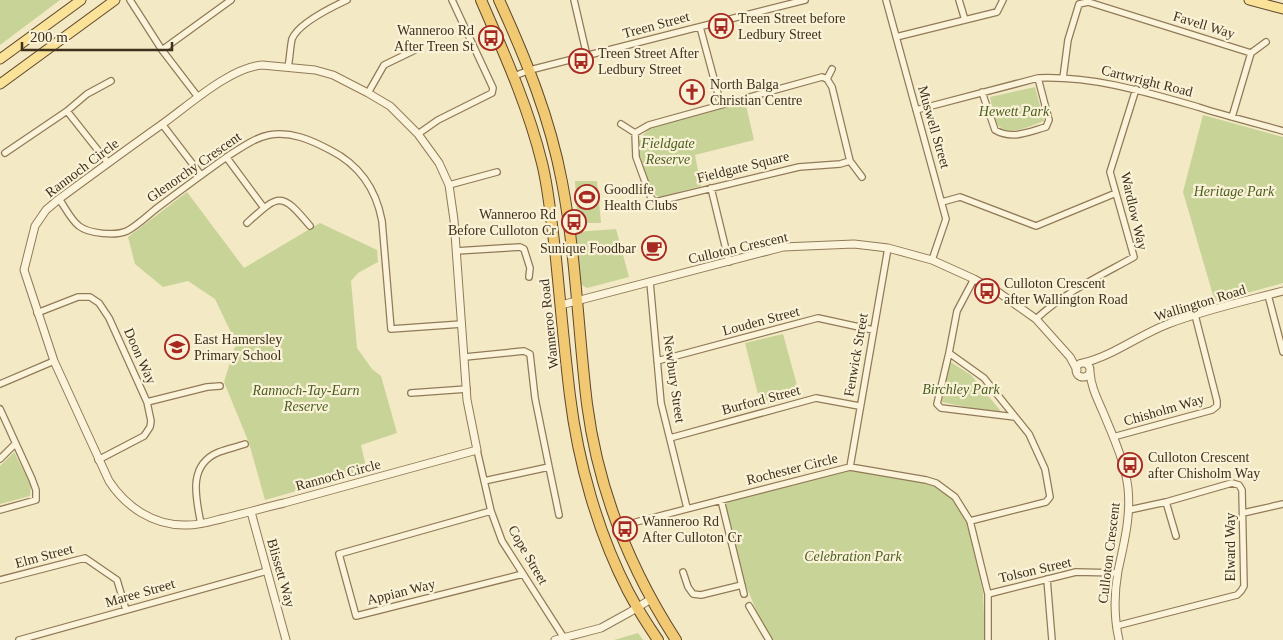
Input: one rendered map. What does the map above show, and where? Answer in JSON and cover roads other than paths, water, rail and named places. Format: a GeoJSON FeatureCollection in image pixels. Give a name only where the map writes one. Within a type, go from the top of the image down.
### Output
{"type":"FeatureCollection","features":[{"type":"Feature","properties":{"kind":"highway","name":"Wanneroo Road"},"geometry":{"type":"LineString","coordinates":[[481,0],[514,76],[542,163],[552,225],[570,394],[582,462],[590,492],[603,531],[627,590],[658,640]]}},
{"type":"Feature","properties":{"kind":"highway"},"geometry":{"type":"LineString","coordinates":[[499,0],[530,70],[546,117],[562,181],[572,247],[587,406],[605,488],[620,531],[651,599],[676,640]]}},
{"type":"Feature","properties":{"kind":"main road"},"geometry":{"type":"LineString","coordinates":[[0,59],[81,0]]}},
{"type":"Feature","properties":{"kind":"main road"},"geometry":{"type":"LineString","coordinates":[[0,84],[115,0]]}},
{"type":"Feature","properties":{"kind":"main road"},"geometry":{"type":"LineString","coordinates":[[1249,0],[1283,10]]}},
{"type":"Feature","properties":{"kind":"street"},"geometry":{"type":"LineString","coordinates":[[125,0],[134,8]]}},
{"type":"Feature","properties":{"kind":"street"},"geometry":{"type":"LineString","coordinates":[[130,0],[162,50],[198,98]]}},
{"type":"Feature","properties":{"kind":"street"},"geometry":{"type":"LineString","coordinates":[[162,50],[231,0]]}},
{"type":"Feature","properties":{"kind":"street"},"geometry":{"type":"LineString","coordinates":[[288,67],[292,40],[295,35],[307,24],[347,0]]}},
{"type":"Feature","properties":{"kind":"street"},"geometry":{"type":"LineString","coordinates":[[418,134],[438,120],[492,93],[493,88],[452,0]]}},
{"type":"Feature","properties":{"kind":"street"},"geometry":{"type":"LineString","coordinates":[[574,0],[587,56]]}},
{"type":"Feature","properties":{"kind":"street","name":"Treen Street"},"geometry":{"type":"LineString","coordinates":[[514,76],[530,70],[700,27],[786,2],[804,0]]}},
{"type":"Feature","properties":{"kind":"street","name":"Muswell Street"},"geometry":{"type":"LineString","coordinates":[[886,0],[946,219],[932,260]]}},
{"type":"Feature","properties":{"kind":"street"},"geometry":{"type":"LineString","coordinates":[[959,0],[965,20]]}},
{"type":"Feature","properties":{"kind":"street"},"geometry":{"type":"LineString","coordinates":[[896,37],[997,12],[1003,0]]}},
{"type":"Feature","properties":{"kind":"street","name":"Favell Way"},"geometry":{"type":"LineString","coordinates":[[1063,78],[1068,40],[1079,4],[1088,2],[1251,52]]}},
{"type":"Feature","properties":{"kind":"street"},"geometry":{"type":"LineString","coordinates":[[700,27],[721,106]]}},
{"type":"Feature","properties":{"kind":"street"},"geometry":{"type":"LineString","coordinates":[[1232,117],[1251,52],[1266,42]]}},
{"type":"Feature","properties":{"kind":"street"},"geometry":{"type":"LineString","coordinates":[[368,93],[384,65],[415,50]]}},
{"type":"Feature","properties":{"kind":"street","name":"Rannoch Circle"},"geometry":{"type":"LineString","coordinates":[[251,66],[288,67],[324,72],[390,106],[418,134],[438,164],[449,185],[454,220],[467,400],[478,450],[201,524],[173,524],[153,519],[131,506],[114,490],[98,460],[54,361],[24,270],[35,226],[46,210],[59,199],[231,76],[251,66]]}},
{"type":"Feature","properties":{"kind":"street"},"geometry":{"type":"LineString","coordinates":[[828,79],[832,69]]}},
{"type":"Feature","properties":{"kind":"street"},"geometry":{"type":"LineString","coordinates":[[621,124],[635,133],[649,125],[822,77],[828,79],[832,87],[850,161],[862,177]]}},
{"type":"Feature","properties":{"kind":"street"},"geometry":{"type":"LineString","coordinates":[[982,92],[995,130],[1004,136],[1018,136],[1046,127],[1049,120],[1038,78]]}},
{"type":"Feature","properties":{"kind":"street","name":"Cartwright Road"},"geometry":{"type":"LineString","coordinates":[[916,110],[1038,78],[1063,78],[1095,80],[1136,89],[1283,131]]}},
{"type":"Feature","properties":{"kind":"street"},"geometry":{"type":"LineString","coordinates":[[5,153],[68,111],[87,94],[111,81]]}},
{"type":"Feature","properties":{"kind":"street","name":"Wardlow Way"},"geometry":{"type":"LineString","coordinates":[[1036,319],[1074,290],[1134,257],[1110,172],[1136,89]]}},
{"type":"Feature","properties":{"kind":"street"},"geometry":{"type":"LineString","coordinates":[[68,111],[108,163]]}},
{"type":"Feature","properties":{"kind":"street"},"geometry":{"type":"LineString","coordinates":[[162,124],[201,176]]}},
{"type":"Feature","properties":{"kind":"street","name":"Fieldgate Square"},"geometry":{"type":"LineString","coordinates":[[635,133],[636,157],[652,198],[656,202],[799,167],[840,164],[850,161]]}},
{"type":"Feature","properties":{"kind":"street","name":"Glenorchy Crescent"},"geometry":{"type":"LineString","coordinates":[[59,199],[80,227],[102,235],[126,232],[246,144],[274,134],[291,135],[314,142],[351,163],[363,175],[373,191],[379,207],[391,329],[462,324]]}},
{"type":"Feature","properties":{"kind":"street"},"geometry":{"type":"LineString","coordinates":[[227,158],[264,208]]}},
{"type":"Feature","properties":{"kind":"street"},"geometry":{"type":"LineString","coordinates":[[449,185],[497,172]]}},
{"type":"Feature","properties":{"kind":"street"},"geometry":{"type":"LineString","coordinates":[[710,188],[729,262]]}},
{"type":"Feature","properties":{"kind":"street"},"geometry":{"type":"LineString","coordinates":[[942,202],[960,197],[1036,226],[1116,193]]}},
{"type":"Feature","properties":{"kind":"street"},"geometry":{"type":"LineString","coordinates":[[247,223],[264,208],[276,201],[289,202],[310,226]]}},
{"type":"Feature","properties":{"kind":"street","name":"Culloton Crescent"},"geometry":{"type":"LineString","coordinates":[[561,305],[784,247],[854,244],[888,248],[932,260],[998,292],[1036,319],[1070,357],[1078,374],[1091,384]]}},
{"type":"Feature","properties":{"kind":"street"},"geometry":{"type":"LineString","coordinates":[[456,251],[520,247],[524,249],[528,258],[529,277]]}},
{"type":"Feature","properties":{"kind":"street","name":"Fenwick Street"},"geometry":{"type":"LineString","coordinates":[[850,467],[859,406],[888,248]]}},
{"type":"Feature","properties":{"kind":"street"},"geometry":{"type":"LineString","coordinates":[[974,279],[957,311],[937,404],[941,408],[1015,417]]}},
{"type":"Feature","properties":{"kind":"street","name":"Newbury Street"},"geometry":{"type":"LineString","coordinates":[[650,282],[661,402],[687,508]]}},
{"type":"Feature","properties":{"kind":"street","name":"Wallington Road"},"geometry":{"type":"LineString","coordinates":[[1082,363],[1101,358],[1141,336],[1194,315],[1283,291]]}},
{"type":"Feature","properties":{"kind":"street"},"geometry":{"type":"LineString","coordinates":[[1268,295],[1283,352]]}},
{"type":"Feature","properties":{"kind":"street","name":"Doon Way"},"geometry":{"type":"LineString","coordinates":[[37,313],[78,297],[90,297],[99,303],[109,318],[147,402],[151,421],[150,427],[144,436],[98,460]]}},
{"type":"Feature","properties":{"kind":"street","name":"Chisholm Way"},"geometry":{"type":"LineString","coordinates":[[1113,437],[1212,410],[1217,406],[1194,315]]}},
{"type":"Feature","properties":{"kind":"street","name":"Louden Street"},"geometry":{"type":"LineString","coordinates":[[657,362],[818,318],[873,330]]}},
{"type":"Feature","properties":{"kind":"street"},"geometry":{"type":"LineString","coordinates":[[465,357],[524,351],[530,354],[535,398],[559,515]]}},
{"type":"Feature","properties":{"kind":"street"},"geometry":{"type":"LineString","coordinates":[[949,353],[984,378],[1028,434],[1044,469],[1050,497],[1046,502],[970,521]]}},
{"type":"Feature","properties":{"kind":"street","name":"Culloton Crescent"},"geometry":{"type":"LineString","coordinates":[[1070,357],[1088,365],[1091,384],[1113,437],[1126,476],[1129,510],[1118,573],[1115,607],[1119,640]]}},
{"type":"Feature","properties":{"kind":"street","name":"Wallington Road"},"geometry":{"type":"LineString","coordinates":[[1090,371],[1101,358]]}},
{"type":"Feature","properties":{"kind":"street"},"geometry":{"type":"LineString","coordinates":[[0,384],[54,361]]}},
{"type":"Feature","properties":{"kind":"street"},"geometry":{"type":"LineString","coordinates":[[1076,370],[1082,363]]}},
{"type":"Feature","properties":{"kind":"street"},"geometry":{"type":"LineString","coordinates":[[1082,376],[1087,376],[1090,371]]}},
{"type":"Feature","properties":{"kind":"street"},"geometry":{"type":"LineString","coordinates":[[147,402],[207,387],[220,386]]}},
{"type":"Feature","properties":{"kind":"street"},"geometry":{"type":"LineString","coordinates":[[411,393],[467,389]]}},
{"type":"Feature","properties":{"kind":"street","name":"Burford Street"},"geometry":{"type":"LineString","coordinates":[[670,438],[816,398],[859,406]]}},
{"type":"Feature","properties":{"kind":"street"},"geometry":{"type":"LineString","coordinates":[[0,409],[36,490],[36,500],[0,510]]}},
{"type":"Feature","properties":{"kind":"street"},"geometry":{"type":"LineString","coordinates":[[0,459],[15,444]]}},
{"type":"Feature","properties":{"kind":"street"},"geometry":{"type":"LineString","coordinates":[[201,524],[195,489],[201,467],[213,455],[245,444]]}},
{"type":"Feature","properties":{"kind":"street","name":"Cope Street"},"geometry":{"type":"LineString","coordinates":[[478,450],[491,511],[502,541],[564,638]]}},
{"type":"Feature","properties":{"kind":"street"},"geometry":{"type":"LineString","coordinates":[[484,481],[549,467]]}},
{"type":"Feature","properties":{"kind":"street","name":"Rochester Circle"},"geometry":{"type":"LineString","coordinates":[[636,522],[850,467],[936,483],[955,497],[970,521],[988,594],[988,640]]}},
{"type":"Feature","properties":{"kind":"street","name":"Elward Way"},"geometry":{"type":"LineString","coordinates":[[1116,626],[1237,595],[1242,592],[1244,586],[1242,490],[1239,485],[1232,483],[1166,502],[1129,510]]}},
{"type":"Feature","properties":{"kind":"street"},"geometry":{"type":"LineString","coordinates":[[721,500],[744,594]]}},
{"type":"Feature","properties":{"kind":"street"},"geometry":{"type":"LineString","coordinates":[[1166,502],[1176,536]]}},
{"type":"Feature","properties":{"kind":"street"},"geometry":{"type":"LineString","coordinates":[[1243,513],[1283,504]]}},
{"type":"Feature","properties":{"kind":"street","name":"Appian Way"},"geometry":{"type":"LineString","coordinates":[[491,511],[339,554],[356,616],[523,574]]}},
{"type":"Feature","properties":{"kind":"street","name":"Blissett Way"},"geometry":{"type":"LineString","coordinates":[[251,512],[286,640]]}},
{"type":"Feature","properties":{"kind":"street","name":"Elm Street"},"geometry":{"type":"LineString","coordinates":[[0,580],[85,558],[117,580],[126,610]]}},
{"type":"Feature","properties":{"kind":"street","name":"Maree Street"},"geometry":{"type":"LineString","coordinates":[[19,640],[267,571]]}},
{"type":"Feature","properties":{"kind":"street"},"geometry":{"type":"LineString","coordinates":[[683,572],[688,587],[693,594],[701,595],[742,585]]}},
{"type":"Feature","properties":{"kind":"street","name":"Tolson Street"},"geometry":{"type":"LineString","coordinates":[[988,594],[1076,572],[1118,573]]}},
{"type":"Feature","properties":{"kind":"street"},"geometry":{"type":"LineString","coordinates":[[1047,579],[1052,640]]}},
{"type":"Feature","properties":{"kind":"street"},"geometry":{"type":"LineString","coordinates":[[555,640],[601,628],[651,599]]}},
{"type":"Feature","properties":{"kind":"street"},"geometry":{"type":"LineString","coordinates":[[749,606],[770,640]]}},
{"type":"Feature","properties":{"kind":"place","name":"Treen Street before Ledbury Street"},"geometry":{"type":"Point","coordinates":[721,26]}},
{"type":"Feature","properties":{"kind":"place","name":"Wanneroo Rd After Treen St"},"geometry":{"type":"Point","coordinates":[491,38]}},
{"type":"Feature","properties":{"kind":"place","name":"Treen Street After Ledbury Street"},"geometry":{"type":"Point","coordinates":[581,61]}},
{"type":"Feature","properties":{"kind":"place","name":"North Balga Christian Centre"},"geometry":{"type":"Point","coordinates":[692,92]}},
{"type":"Feature","properties":{"kind":"place","name":"Goodlife Health Clubs"},"geometry":{"type":"Point","coordinates":[587,197]}},
{"type":"Feature","properties":{"kind":"place","name":"Wanneroo Rd Before Culloton Cr"},"geometry":{"type":"Point","coordinates":[574,222]}},
{"type":"Feature","properties":{"kind":"place","name":"Sunique Foodbar"},"geometry":{"type":"Point","coordinates":[654,248]}},
{"type":"Feature","properties":{"kind":"place","name":"Culloton Crescent after Wallington Road"},"geometry":{"type":"Point","coordinates":[987,291]}},
{"type":"Feature","properties":{"kind":"place","name":"East Hamersley Primary School"},"geometry":{"type":"Point","coordinates":[177,347]}},
{"type":"Feature","properties":{"kind":"place","name":"Culloton Crescent after Chisholm Way"},"geometry":{"type":"Point","coordinates":[1130,465]}},
{"type":"Feature","properties":{"kind":"place","name":"Wanneroo Rd After Culloton Cr"},"geometry":{"type":"Point","coordinates":[625,529]}},
{"type":"Feature","properties":{"kind":"park label","name":"Hewett Park"},"geometry":{"type":"Point","coordinates":[1014,111]}},
{"type":"Feature","properties":{"kind":"park label","name":"Fieldgate Reserve"},"geometry":{"type":"Point","coordinates":[668,152]}},
{"type":"Feature","properties":{"kind":"park label","name":"Heritage Park"},"geometry":{"type":"Point","coordinates":[1234,191]}},
{"type":"Feature","properties":{"kind":"park label","name":"Birchley Park"},"geometry":{"type":"Point","coordinates":[961,389]}},
{"type":"Feature","properties":{"kind":"park label","name":"Rannoch-Tay-Earn Reserve"},"geometry":{"type":"Point","coordinates":[306,398]}},
{"type":"Feature","properties":{"kind":"park label","name":"Celebration Park"},"geometry":{"type":"Point","coordinates":[853,556]}}]}
